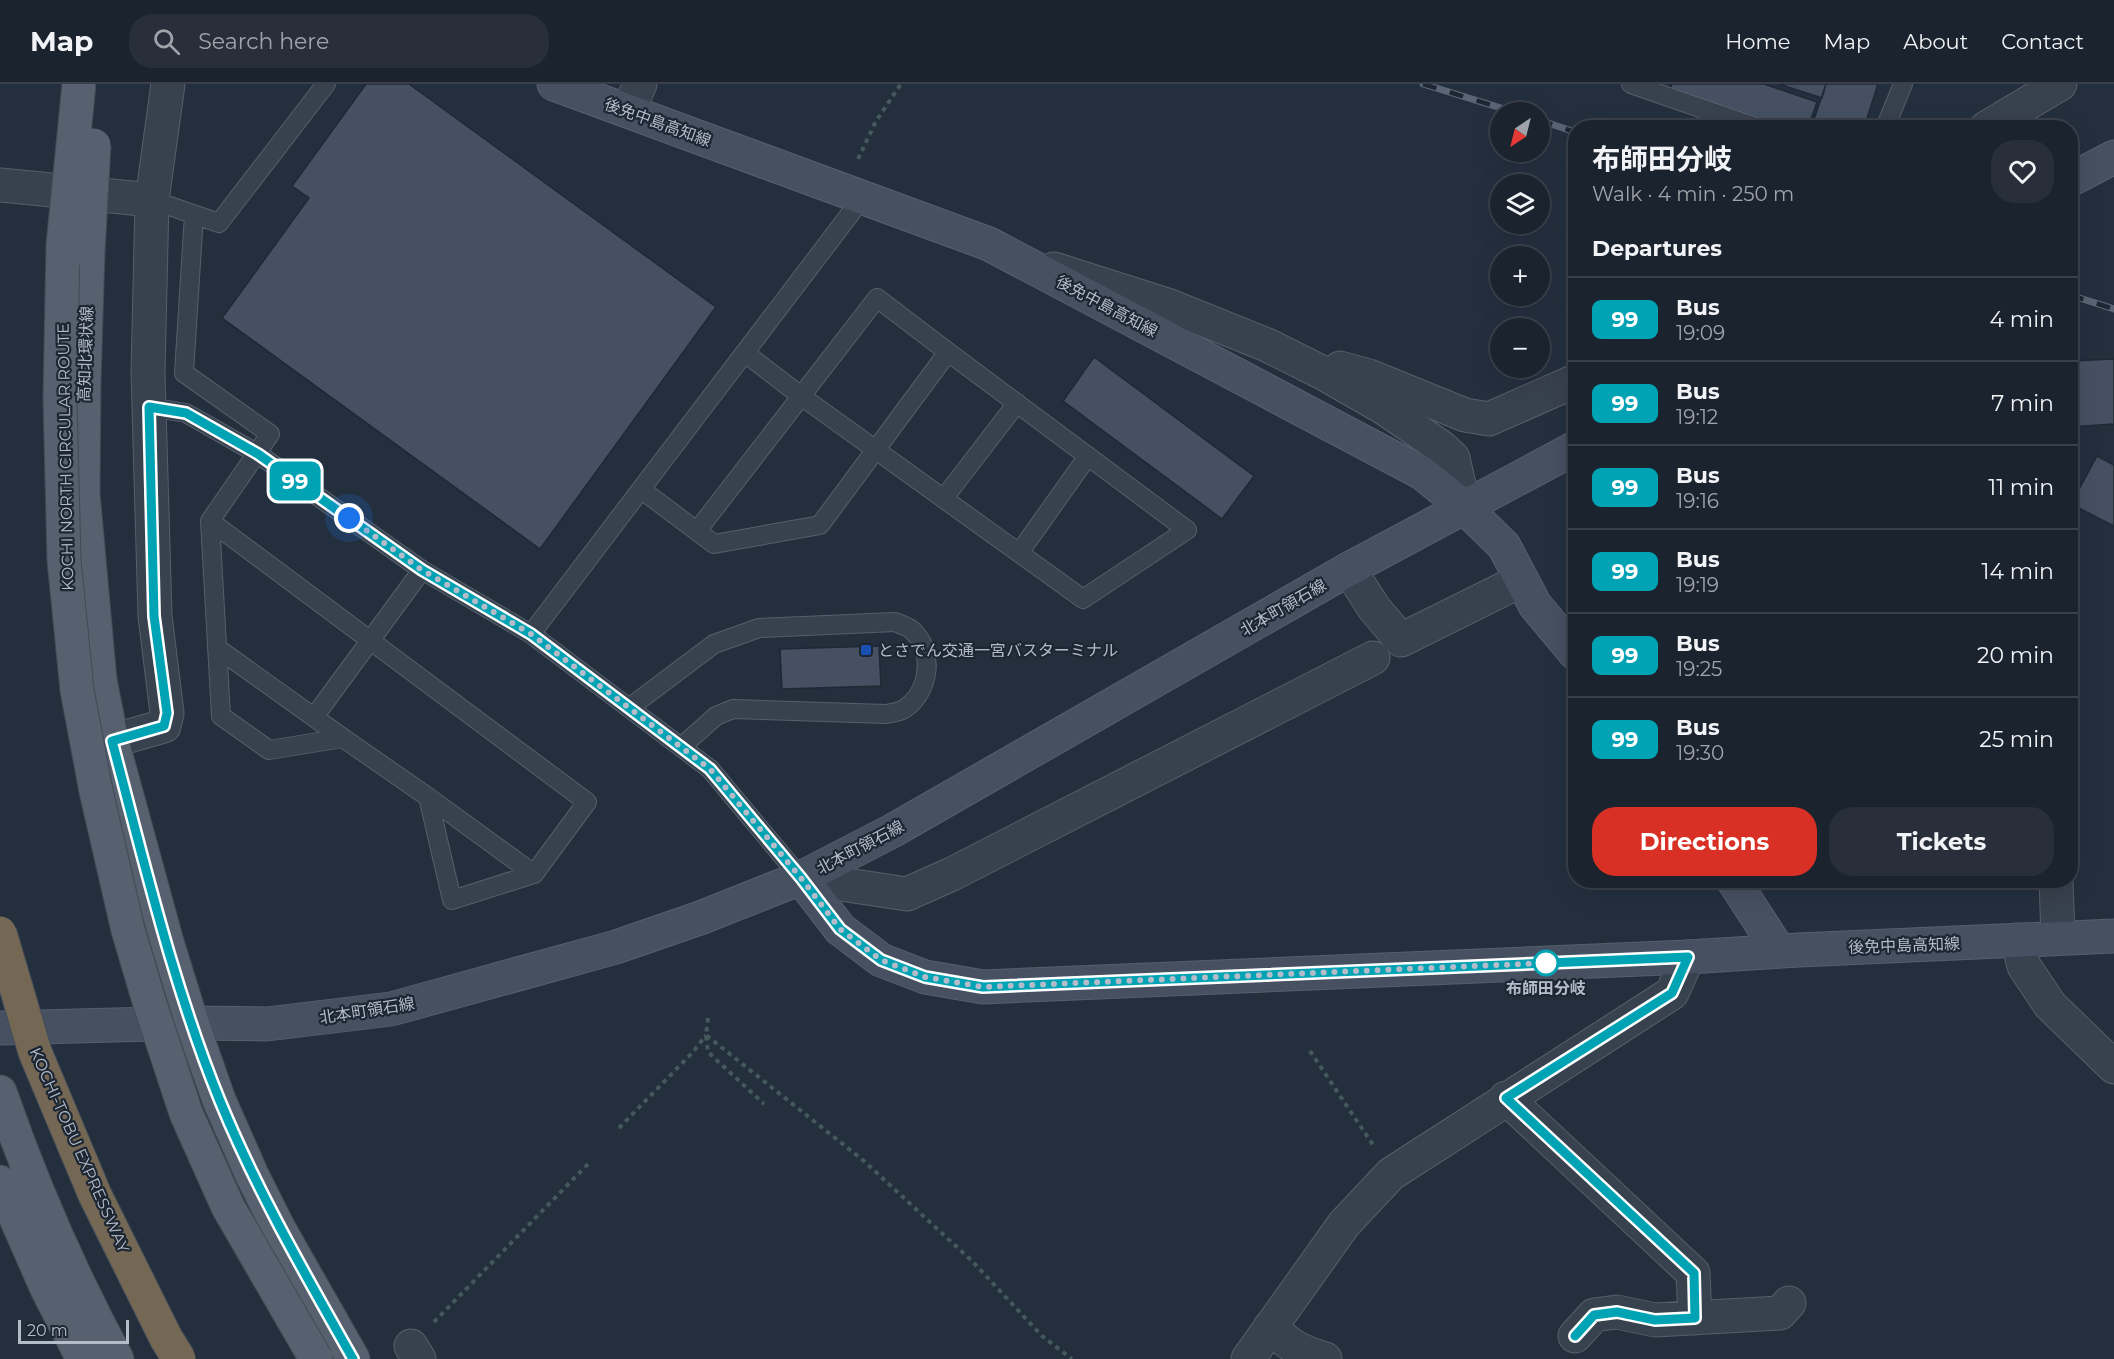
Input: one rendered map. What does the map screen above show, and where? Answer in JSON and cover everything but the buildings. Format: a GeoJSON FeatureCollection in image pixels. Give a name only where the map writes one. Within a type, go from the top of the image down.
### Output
{"type":"FeatureCollection","features":[{"type":"Feature","properties":{"kind":"highway","name":"KOCHI-TOBU EXPRESSWAY"},"geometry":{"type":"LineString","coordinates":[[0,933],[35,1052],[96,1195],[166,1338],[179,1359]]}},
{"type":"Feature","properties":{"kind":"main road","name":"KOCHI NORTH CIRCULAR ROUTE"},"geometry":{"type":"LineString","coordinates":[[79,84],[63,245],[60,399],[64,560],[77,690],[128,930],[186,1113],[228,1207],[315,1359]]}},
{"type":"Feature","properties":{"kind":"main road","name":"高知北環状線"},"geometry":{"type":"LineString","coordinates":[[101,84],[94,147],[88,251],[83,493],[100,680],[112,741],[167,942],[219,1100],[278,1227],[353,1359]]}},
{"type":"Feature","properties":{"kind":"main road","name":"後免中島高知線"},"geometry":{"type":"LineString","coordinates":[[554,84],[634,98],[853,194],[989,244],[1422,473],[1464,507],[1504,546],[1535,605],[1568,635]]}},
{"type":"Feature","properties":{"kind":"main road","name":"北本町領石線"},"geometry":{"type":"LineString","coordinates":[[0,1028],[192,1023],[267,1024],[391,1009],[616,947],[700,918],[801,878],[892,831],[1349,569],[1568,452]]}},
{"type":"Feature","properties":{"kind":"main road","name":"後免中島高知線"},"geometry":{"type":"LineString","coordinates":[[801,878],[840,929],[881,960],[925,977],[983,987],[2114,936]]}},
{"type":"Feature","properties":{"kind":"main road"},"geometry":{"type":"LineString","coordinates":[[1738,888],[1779,951]]}},
{"type":"Feature","properties":{"kind":"main road"},"geometry":{"type":"LineString","coordinates":[[0,1092],[42,1201],[73,1271],[117,1359]]}},
{"type":"Feature","properties":{"kind":"main road"},"geometry":{"type":"LineString","coordinates":[[0,1182],[47,1289],[83,1359]]}},
{"type":"Feature","properties":{"kind":"street"},"geometry":{"type":"LineString","coordinates":[[112,741],[164,726],[167,713],[154,616],[149,407],[152,200],[168,84]]}},
{"type":"Feature","properties":{"kind":"street"},"geometry":{"type":"LineString","coordinates":[[1999,120],[2060,84]]}},
{"type":"Feature","properties":{"kind":"street"},"geometry":{"type":"LineString","coordinates":[[0,185],[152,200]]}},
{"type":"Feature","properties":{"kind":"street"},"geometry":{"type":"LineString","coordinates":[[1013,256],[1170,306],[1280,352],[1323,373],[1383,408],[1441,447],[1453,458],[1464,507]]}},
{"type":"Feature","properties":{"kind":"street"},"geometry":{"type":"LineString","coordinates":[[1280,352],[1369,376],[1465,415],[1489,419],[1568,384]]}},
{"type":"Feature","properties":{"kind":"street"},"geometry":{"type":"LineString","coordinates":[[1349,569],[1374,608],[1401,640],[1522,580]]}},
{"type":"Feature","properties":{"kind":"street"},"geometry":{"type":"LineString","coordinates":[[801,878],[907,894],[952,874],[1373,658]]}},
{"type":"Feature","properties":{"kind":"street"},"geometry":{"type":"LineString","coordinates":[[2056,888],[2058,938]]}},
{"type":"Feature","properties":{"kind":"street"},"geometry":{"type":"LineString","coordinates":[[2017,940],[2024,966],[2050,1005],[2114,1067]]}},
{"type":"Feature","properties":{"kind":"street"},"geometry":{"type":"LineString","coordinates":[[1248,1359],[1344,1224],[1391,1174],[1672,993],[1688,957]]}},
{"type":"Feature","properties":{"kind":"street"},"geometry":{"type":"LineString","coordinates":[[1506,1098],[1694,1273],[1695,1318]]}},
{"type":"Feature","properties":{"kind":"street"},"geometry":{"type":"LineString","coordinates":[[1575,1336],[1594,1315],[1617,1312],[1655,1320],[1779,1314],[1789,1303]]}},
{"type":"Feature","properties":{"kind":"street"},"geometry":{"type":"LineString","coordinates":[[1270,1327],[1288,1344],[1305,1353],[1325,1359]]}},
{"type":"Feature","properties":{"kind":"lane"},"geometry":{"type":"LineString","coordinates":[[152,200],[219,223],[326,84]]}},
{"type":"Feature","properties":{"kind":"lane"},"geometry":{"type":"LineString","coordinates":[[1631,84],[1735,120]]}},
{"type":"Feature","properties":{"kind":"lane"},"geometry":{"type":"LineString","coordinates":[[1888,120],[1903,84]]}},
{"type":"Feature","properties":{"kind":"lane"},"geometry":{"type":"LineString","coordinates":[[531,634],[745,353],[853,194]]}},
{"type":"Feature","properties":{"kind":"lane"},"geometry":{"type":"LineString","coordinates":[[194,215],[184,373],[270,434],[210,521],[221,716],[269,750],[343,738]]}},
{"type":"Feature","properties":{"kind":"lane"},"geometry":{"type":"LineString","coordinates":[[697,531],[801,396],[877,298],[1187,530],[1083,599],[801,396],[745,353]]}},
{"type":"Feature","properties":{"kind":"lane"},"geometry":{"type":"LineString","coordinates":[[642,490],[714,544],[820,525],[948,352]]}},
{"type":"Feature","properties":{"kind":"lane"},"geometry":{"type":"LineString","coordinates":[[944,498],[1017,403]]}},
{"type":"Feature","properties":{"kind":"lane"},"geometry":{"type":"LineString","coordinates":[[149,407],[186,413],[258,454],[422,570],[531,634],[710,769],[801,878]]}},
{"type":"Feature","properties":{"kind":"lane"},"geometry":{"type":"LineString","coordinates":[[1019,553],[1088,456]]}},
{"type":"Feature","properties":{"kind":"lane"},"geometry":{"type":"LineString","coordinates":[[210,521],[587,802],[534,874],[452,900],[428,797]]}},
{"type":"Feature","properties":{"kind":"lane"},"geometry":{"type":"LineString","coordinates":[[314,717],[422,570]]}},
{"type":"Feature","properties":{"kind":"lane"},"geometry":{"type":"LineString","coordinates":[[629,708],[714,644],[759,628],[895,622],[912,631],[926,652],[927,676],[917,695],[904,709],[886,714],[733,709],[716,716],[681,747]]}},
{"type":"Feature","properties":{"kind":"lane"},"geometry":{"type":"LineString","coordinates":[[217,648],[534,874]]}},
{"type":"Feature","properties":{"kind":"path"},"geometry":{"type":"LineString","coordinates":[[853,194],[876,121],[901,84]]}},
{"type":"Feature","properties":{"kind":"path"},"geometry":{"type":"LineString","coordinates":[[708,1018],[706,1035],[708,1052],[764,1104]]}},
{"type":"Feature","properties":{"kind":"path"},"geometry":{"type":"LineString","coordinates":[[619,1128],[693,1052],[706,1035]]}},
{"type":"Feature","properties":{"kind":"path"},"geometry":{"type":"LineString","coordinates":[[706,1035],[864,1161],[973,1262],[1042,1336],[1072,1359]]}},
{"type":"Feature","properties":{"kind":"path"},"geometry":{"type":"LineString","coordinates":[[1310,1051],[1391,1174]]}},
{"type":"Feature","properties":{"kind":"path"},"geometry":{"type":"LineString","coordinates":[[415,1353],[588,1164]]}},
{"type":"Feature","properties":{"kind":"railway"},"geometry":{"type":"LineString","coordinates":[[1423,84],[1490,105]]}},
{"type":"Feature","properties":{"kind":"railway"},"geometry":{"type":"LineString","coordinates":[[1550,124],[1568,130]]}},
{"type":"Feature","properties":{"kind":"railway"},"geometry":{"type":"LineString","coordinates":[[2078,298],[2114,309]]}},
{"type":"Feature","properties":{"kind":"bus line","name":"99"},"geometry":{"type":"LineString","coordinates":[[353,1359],[278,1227],[219,1100],[167,942],[112,741],[164,726],[167,713],[154,616],[149,407],[186,413],[258,454],[422,570],[531,634],[710,769],[801,878],[840,929],[881,960],[925,977],[983,987],[1688,957],[1672,993],[1506,1098],[1694,1273],[1695,1318],[1655,1320],[1617,1312],[1594,1315],[1575,1336]]}},
{"type":"Feature","properties":{"kind":"place","name":"とさでん交通一宮バスターミナル"},"geometry":{"type":"Point","coordinates":[866,650]}},
{"type":"Feature","properties":{"kind":"place","name":"布師田分岐"},"geometry":{"type":"Point","coordinates":[1546,963]}},
{"type":"Feature","properties":{"kind":"route"},"geometry":{"type":"LineString","coordinates":[[349,518],[422,570],[531,634],[710,769],[801,878],[840,929],[881,960],[925,977],[983,987],[1546,963]]}}]}
